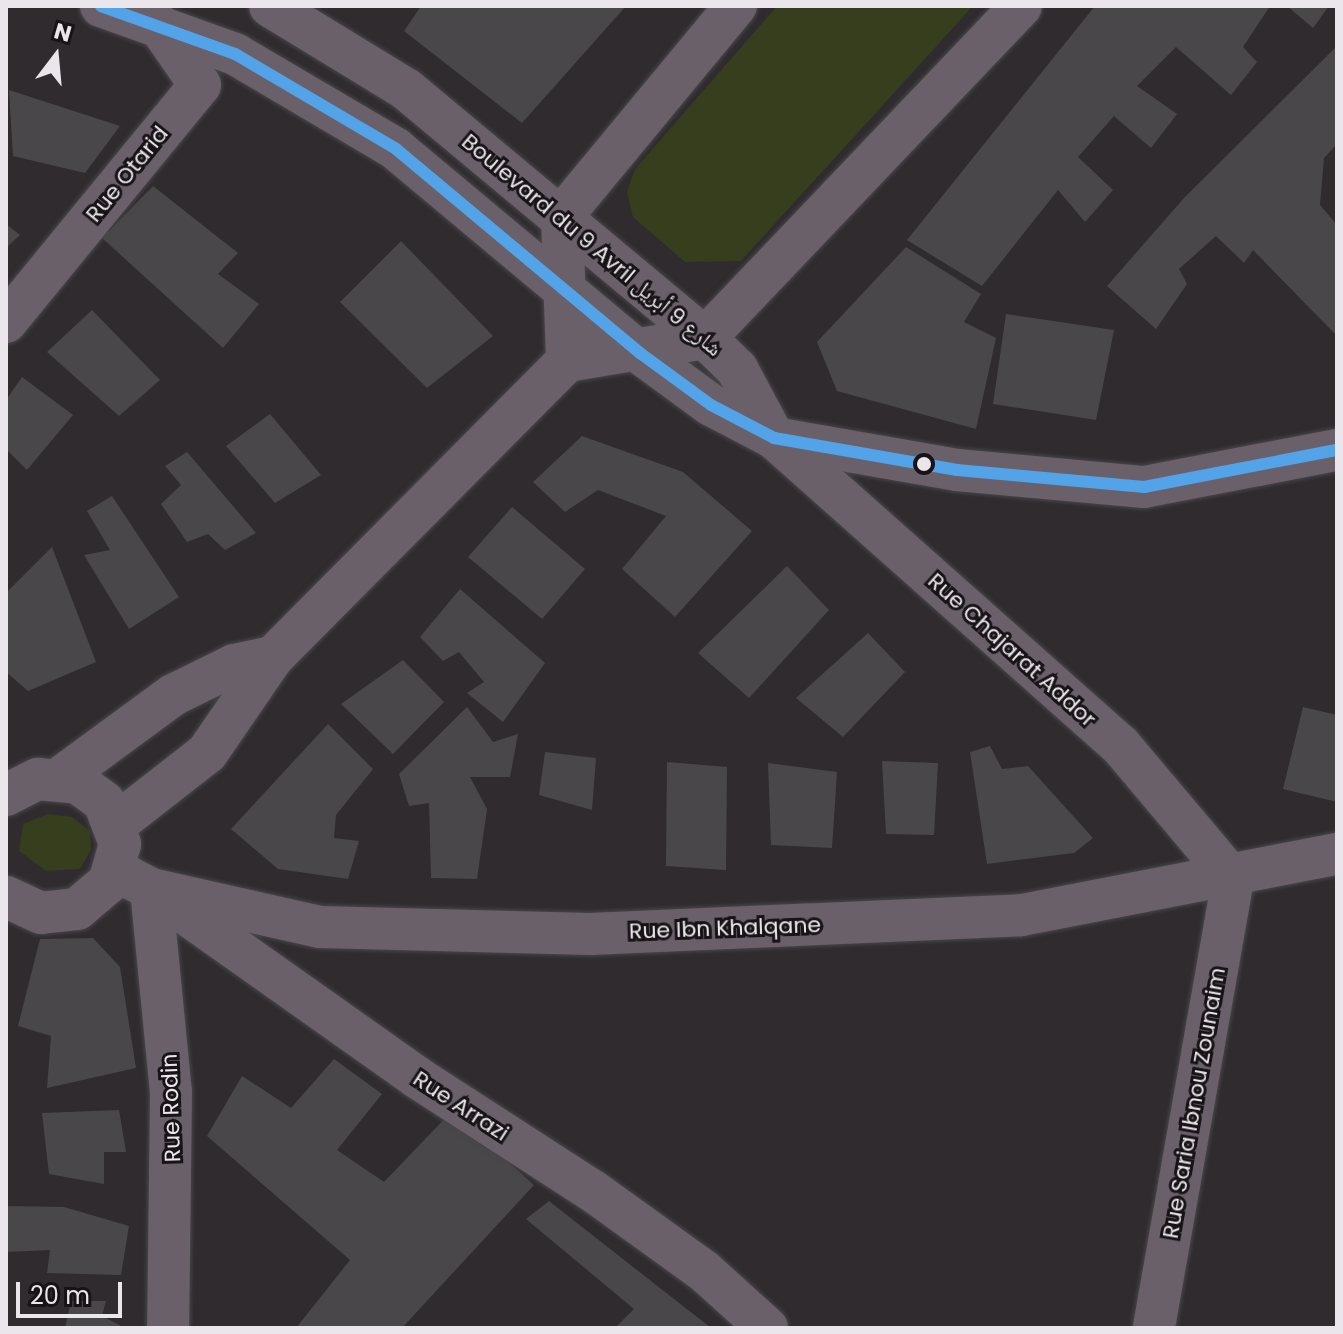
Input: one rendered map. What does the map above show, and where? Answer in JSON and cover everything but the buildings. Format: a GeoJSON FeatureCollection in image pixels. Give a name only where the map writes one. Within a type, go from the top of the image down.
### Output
{"type":"FeatureCollection","features":[{"type":"Feature","properties":{"kind":"street"},"geometry":{"type":"LineString","coordinates":[[101,6],[158,15],[249,62],[396,149],[640,353],[711,405],[774,438],[957,470],[1144,487],[1337,450]]}},
{"type":"Feature","properties":{"kind":"street"},"geometry":{"type":"LineString","coordinates":[[249,62],[257,6]]}},
{"type":"Feature","properties":{"kind":"street","name":"Boulevard du 9 Avril شارع 9 أبريل"},"geometry":{"type":"LineString","coordinates":[[270,6],[406,89],[705,338],[737,369],[774,438]]}},
{"type":"Feature","properties":{"kind":"street"},"geometry":{"type":"LineString","coordinates":[[567,361],[561,285],[562,216],[736,6]]}},
{"type":"Feature","properties":{"kind":"street"},"geometry":{"type":"LineString","coordinates":[[60,778],[94,793],[116,824],[207,753],[273,657],[567,361],[640,353],[705,338],[1021,6]]}},
{"type":"Feature","properties":{"kind":"street","name":"Rue Otarid"},"geometry":{"type":"LineString","coordinates":[[6,322],[200,85],[158,15]]}},
{"type":"Feature","properties":{"kind":"street","name":"Rue Chajarat Addor"},"geometry":{"type":"LineString","coordinates":[[774,438],[1121,746],[1233,879]]}},
{"type":"Feature","properties":{"kind":"street"},"geometry":{"type":"LineString","coordinates":[[8,784],[60,778],[173,695],[234,665],[273,657]]}},
{"type":"Feature","properties":{"kind":"street","name":"Rue Rodin"},"geometry":{"type":"LineString","coordinates":[[116,824],[133,880],[172,1107],[168,1328]]}},
{"type":"Feature","properties":{"kind":"street","name":"Rue Ibn Khalqane"},"geometry":{"type":"LineString","coordinates":[[133,880],[320,927],[590,934],[1022,915],[1233,879],[1337,854]]}},
{"type":"Feature","properties":{"kind":"street","name":"Rue Saria Ibnou Zounaim"},"geometry":{"type":"LineString","coordinates":[[1154,1328],[1233,879]]}},
{"type":"Feature","properties":{"kind":"street"},"geometry":{"type":"LineString","coordinates":[[6,897],[34,911],[70,911],[133,880]]}},
{"type":"Feature","properties":{"kind":"street","name":"Rue Arrazi"},"geometry":{"type":"LineString","coordinates":[[133,880],[418,1078],[593,1191],[704,1271],[767,1328]]}},
{"type":"Feature","properties":{"kind":"green space"},"geometry":{"type":"Polygon","coordinates":[[[777,6],[973,6],[741,261],[685,262],[633,217],[627,192],[635,169],[777,6]]]}},
{"type":"Feature","properties":{"kind":"green space"},"geometry":{"type":"Polygon","coordinates":[[[48,814],[72,817],[90,831],[91,850],[80,869],[46,871],[19,851],[23,824],[48,814]]]}},
{"type":"Feature","properties":{"kind":"transit line"},"geometry":{"type":"LineString","coordinates":[[101,6],[235,54],[396,149],[640,353],[711,405],[774,438],[957,470],[1144,487],[1337,450]]}}]}
